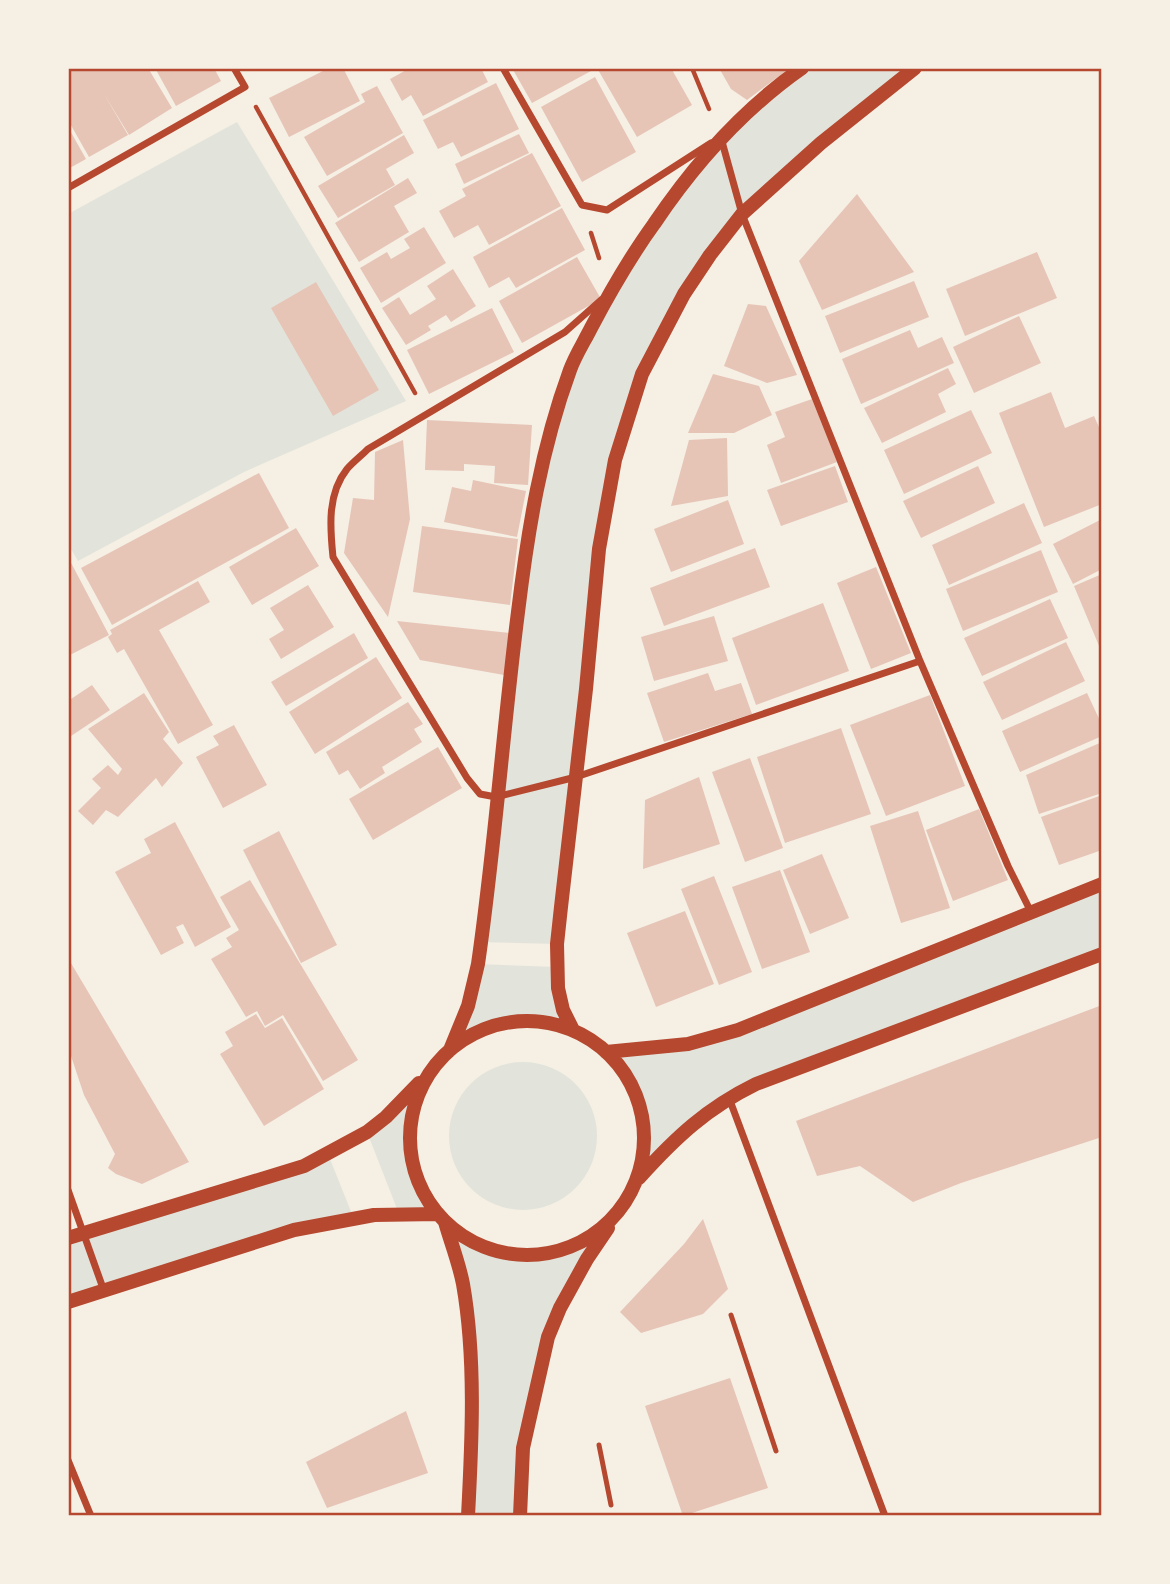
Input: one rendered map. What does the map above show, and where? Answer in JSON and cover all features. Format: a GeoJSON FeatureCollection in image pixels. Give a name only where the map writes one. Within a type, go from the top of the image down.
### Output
{"type":"FeatureCollection","features":[{"type":"Feature","properties":{"kind":"main road"},"geometry":{"type":"LineString","coordinates":[[450,1050],[468,1006],[478,964],[528,534],[547,441],[571,367],[635,250],[685,178],[721,138],[782,82],[802,68]]}},
{"type":"Feature","properties":{"kind":"main road"},"geometry":{"type":"LineString","coordinates":[[573,1030],[563,1010],[557,967],[561,907],[599,549],[615,460],[642,374],[684,294],[709,255],[742,214],[821,143],[915,68]]}},
{"type":"Feature","properties":{"kind":"main road"},"geometry":{"type":"LineString","coordinates":[[606,1052],[688,1044],[738,1030],[1102,884]]}},
{"type":"Feature","properties":{"kind":"main road"},"geometry":{"type":"LineString","coordinates":[[634,1184],[696,1120],[728,1098],[756,1084],[1102,954]]}},
{"type":"Feature","properties":{"kind":"main road"},"geometry":{"type":"LineString","coordinates":[[75,1236],[304,1166],[367,1132],[386,1117],[450,1050],[481,1030],[514,1021],[549,1023],[573,1030],[606,1052],[630,1081],[640,1108],[644,1139],[640,1171],[634,1184],[587,1259],[560,1308],[548,1337],[523,1448],[520,1516]]}},
{"type":"Feature","properties":{"kind":"main road"},"geometry":{"type":"LineString","coordinates":[[430,1072],[417,1097],[410,1121],[413,1168],[423,1193],[441,1218],[470,1240],[506,1253],[540,1254],[567,1248],[588,1237],[608,1221],[625,1201]]}},
{"type":"Feature","properties":{"kind":"main road"},"geometry":{"type":"LineString","coordinates":[[68,1302],[294,1230],[374,1215],[441,1218]]}},
{"type":"Feature","properties":{"kind":"main road"},"geometry":{"type":"LineString","coordinates":[[441,1218],[462,1281],[470,1357],[471,1467],[468,1516]]}},
{"type":"Feature","properties":{"kind":"street"},"geometry":{"type":"LineString","coordinates":[[68,188],[246,88],[234,68]]}},
{"type":"Feature","properties":{"kind":"street"},"geometry":{"type":"LineString","coordinates":[[503,68],[582,205],[607,210],[721,138],[742,214],[920,661],[1008,866],[1031,912]]}},
{"type":"Feature","properties":{"kind":"street"},"geometry":{"type":"LineString","coordinates":[[610,293],[565,332],[368,449],[346,470],[334,498],[330,522],[333,557],[467,778],[480,794],[496,797],[576,777],[920,661]]}},
{"type":"Feature","properties":{"kind":"street"},"geometry":{"type":"LineString","coordinates":[[728,1098],[885,1516]]}},
{"type":"Feature","properties":{"kind":"street"},"geometry":{"type":"LineString","coordinates":[[68,1190],[75,1236],[104,1291]]}},
{"type":"Feature","properties":{"kind":"street"},"geometry":{"type":"LineString","coordinates":[[68,1461],[91,1516]]}},
{"type":"Feature","properties":{"kind":"lane"},"geometry":{"type":"LineString","coordinates":[[732,1315],[776,1451]]}},
{"type":"Feature","properties":{"kind":"lane"},"geometry":{"type":"LineString","coordinates":[[599,1445],[611,1505]]}},
{"type":"Feature","properties":{"kind":"path"},"geometry":{"type":"LineString","coordinates":[[692,68],[721,138]]}},
{"type":"Feature","properties":{"kind":"path"},"geometry":{"type":"LineString","coordinates":[[246,88],[427,415]]}},
{"type":"Feature","properties":{"kind":"path"},"geometry":{"type":"LineString","coordinates":[[582,205],[610,293]]}},
{"type":"Feature","properties":{"kind":"shaded area"},"geometry":{"type":"Polygon","coordinates":[[[802,68],[915,68],[821,143],[710,255],[642,374],[615,460],[557,944],[480,942],[528,534],[571,367],[685,178],[802,68]]]}},
{"type":"Feature","properties":{"kind":"shaded area"},"geometry":{"type":"Polygon","coordinates":[[[237,122],[406,401],[244,472],[78,561],[68,544],[68,214],[237,122]]]}},
{"type":"Feature","properties":{"kind":"shaded area"},"geometry":{"type":"Polygon","coordinates":[[[1102,884],[1102,954],[756,1084],[640,1171],[643,1136],[639,1107],[627,1080],[606,1052],[688,1044],[1102,884]]]}},
{"type":"Feature","properties":{"kind":"shaded area"},"geometry":{"type":"Polygon","coordinates":[[[478,964],[557,967],[573,1030],[538,1022],[509,1024],[481,1033],[450,1050],[478,964]]]}},
{"type":"Feature","properties":{"kind":"shaded area"},"geometry":{"type":"Polygon","coordinates":[[[523,1062],[551,1068],[575,1084],[591,1108],[597,1136],[591,1164],[575,1188],[551,1204],[523,1210],[495,1204],[471,1188],[455,1164],[449,1136],[455,1108],[471,1084],[495,1068],[523,1062]]]}},
{"type":"Feature","properties":{"kind":"shaded area"},"geometry":{"type":"Polygon","coordinates":[[[430,1072],[417,1096],[411,1115],[411,1153],[419,1182],[434,1207],[455,1228],[480,1244],[508,1253],[538,1254],[568,1247],[585,1239],[606,1222],[625,1201],[587,1259],[560,1308],[523,1448],[520,1516],[468,1516],[466,1304],[438,1214],[399,1214],[367,1132],[386,1117],[430,1072]]]}},
{"type":"Feature","properties":{"kind":"shaded area"},"geometry":{"type":"Polygon","coordinates":[[[328,1154],[354,1219],[68,1302],[68,1238],[328,1154]]]}},
{"type":"Feature","properties":{"kind":"building"},"geometry":{"type":"Polygon","coordinates":[[[77,68],[148,68],[172,108],[129,135],[104,94],[128,135],[89,157],[68,120],[68,72],[77,68]]]}},
{"type":"Feature","properties":{"kind":"building"},"geometry":{"type":"Polygon","coordinates":[[[155,68],[214,68],[221,81],[176,106],[155,68]]]}},
{"type":"Feature","properties":{"kind":"building"},"geometry":{"type":"Polygon","coordinates":[[[329,68],[343,68],[360,101],[289,137],[269,98],[329,68]]]}},
{"type":"Feature","properties":{"kind":"building"},"geometry":{"type":"Polygon","coordinates":[[[410,68],[481,68],[488,82],[423,116],[411,95],[402,101],[390,79],[410,68]]]}},
{"type":"Feature","properties":{"kind":"building"},"geometry":{"type":"Polygon","coordinates":[[[512,68],[589,68],[591,71],[532,103],[512,68]]]}},
{"type":"Feature","properties":{"kind":"building"},"geometry":{"type":"Polygon","coordinates":[[[597,68],[671,68],[692,105],[637,137],[597,68]]]}},
{"type":"Feature","properties":{"kind":"building"},"geometry":{"type":"Polygon","coordinates":[[[719,68],[790,68],[747,100],[731,89],[719,68]]]}},
{"type":"Feature","properties":{"kind":"building"},"geometry":{"type":"Polygon","coordinates":[[[595,77],[636,152],[582,182],[541,107],[595,77]]]}},
{"type":"Feature","properties":{"kind":"building"},"geometry":{"type":"Polygon","coordinates":[[[496,83],[519,129],[461,157],[453,142],[438,149],[423,120],[496,83]]]}},
{"type":"Feature","properties":{"kind":"building"},"geometry":{"type":"Polygon","coordinates":[[[377,86],[403,133],[327,176],[304,137],[365,102],[361,94],[377,86]]]}},
{"type":"Feature","properties":{"kind":"building"},"geometry":{"type":"Polygon","coordinates":[[[68,127],[86,159],[68,169],[68,127]]]}},
{"type":"Feature","properties":{"kind":"building"},"geometry":{"type":"Polygon","coordinates":[[[519,134],[529,153],[464,184],[455,164],[519,134]]]}},
{"type":"Feature","properties":{"kind":"building"},"geometry":{"type":"Polygon","coordinates":[[[404,135],[414,153],[386,169],[395,185],[338,218],[318,186],[404,135]]]}},
{"type":"Feature","properties":{"kind":"building"},"geometry":{"type":"Polygon","coordinates":[[[532,153],[561,206],[489,245],[478,225],[454,238],[439,211],[466,196],[462,189],[532,153]]]}},
{"type":"Feature","properties":{"kind":"building"},"geometry":{"type":"Polygon","coordinates":[[[408,178],[417,193],[394,206],[409,232],[359,262],[335,223],[408,178]]]}},
{"type":"Feature","properties":{"kind":"building"},"geometry":{"type":"Polygon","coordinates":[[[857,194],[914,272],[822,310],[799,261],[857,194]]]}},
{"type":"Feature","properties":{"kind":"building"},"geometry":{"type":"Polygon","coordinates":[[[562,208],[585,250],[516,288],[509,277],[489,288],[473,257],[562,208]]]}},
{"type":"Feature","properties":{"kind":"building"},"geometry":{"type":"Polygon","coordinates":[[[424,227],[446,263],[381,303],[360,268],[387,252],[391,259],[410,248],[404,239],[424,227]]]}},
{"type":"Feature","properties":{"kind":"building"},"geometry":{"type":"Polygon","coordinates":[[[1037,252],[1057,298],[965,336],[946,289],[1037,252]]]}},
{"type":"Feature","properties":{"kind":"building"},"geometry":{"type":"Polygon","coordinates":[[[577,257],[601,299],[522,343],[499,301],[577,257]]]}},
{"type":"Feature","properties":{"kind":"building"},"geometry":{"type":"Polygon","coordinates":[[[453,269],[476,306],[451,322],[446,315],[428,326],[431,330],[406,345],[382,308],[399,297],[410,315],[436,299],[427,286],[453,269]]]}},
{"type":"Feature","properties":{"kind":"building"},"geometry":{"type":"Polygon","coordinates":[[[914,281],[929,317],[840,353],[825,316],[914,281]]]}},
{"type":"Feature","properties":{"kind":"building"},"geometry":{"type":"Polygon","coordinates":[[[316,282],[379,390],[333,416],[271,308],[316,282]]]}},
{"type":"Feature","properties":{"kind":"building"},"geometry":{"type":"Polygon","coordinates":[[[748,304],[766,306],[797,375],[767,383],[724,366],[748,304]]]}},
{"type":"Feature","properties":{"kind":"building"},"geometry":{"type":"Polygon","coordinates":[[[492,308],[514,352],[429,394],[407,350],[492,308]]]}},
{"type":"Feature","properties":{"kind":"building"},"geometry":{"type":"Polygon","coordinates":[[[1019,316],[1041,363],[974,393],[953,347],[1019,316]]]}},
{"type":"Feature","properties":{"kind":"building"},"geometry":{"type":"Polygon","coordinates":[[[910,330],[918,348],[942,337],[954,363],[861,404],[842,359],[910,330]]]}},
{"type":"Feature","properties":{"kind":"building"},"geometry":{"type":"Polygon","coordinates":[[[948,368],[956,384],[938,394],[946,412],[882,443],[864,408],[948,368]]]}},
{"type":"Feature","properties":{"kind":"building"},"geometry":{"type":"Polygon","coordinates":[[[713,374],[759,386],[772,415],[734,433],[688,433],[713,374]]]}},
{"type":"Feature","properties":{"kind":"building"},"geometry":{"type":"Polygon","coordinates":[[[1051,392],[1065,428],[1094,416],[1102,434],[1102,504],[1044,527],[999,413],[1051,392]]]}},
{"type":"Feature","properties":{"kind":"building"},"geometry":{"type":"Polygon","coordinates":[[[812,399],[837,462],[781,483],[767,445],[785,437],[775,412],[812,399]]]}},
{"type":"Feature","properties":{"kind":"building"},"geometry":{"type":"Polygon","coordinates":[[[971,410],[992,453],[904,494],[884,450],[971,410]]]}},
{"type":"Feature","properties":{"kind":"building"},"geometry":{"type":"Polygon","coordinates":[[[427,420],[532,425],[528,485],[494,483],[495,466],[464,464],[464,471],[425,470],[427,420]]]}},
{"type":"Feature","properties":{"kind":"building"},"geometry":{"type":"Polygon","coordinates":[[[727,438],[728,496],[671,506],[689,440],[727,438]]]}},
{"type":"Feature","properties":{"kind":"building"},"geometry":{"type":"Polygon","coordinates":[[[403,440],[410,519],[388,617],[344,553],[353,498],[374,500],[375,452],[403,440]]]}},
{"type":"Feature","properties":{"kind":"building"},"geometry":{"type":"Polygon","coordinates":[[[835,466],[848,502],[781,526],[767,490],[835,466]]]}},
{"type":"Feature","properties":{"kind":"building"},"geometry":{"type":"Polygon","coordinates":[[[978,466],[995,503],[921,538],[903,501],[978,466]]]}},
{"type":"Feature","properties":{"kind":"building"},"geometry":{"type":"Polygon","coordinates":[[[259,473],[289,528],[112,625],[81,568],[259,473]]]}},
{"type":"Feature","properties":{"kind":"building"},"geometry":{"type":"Polygon","coordinates":[[[473,480],[526,491],[517,537],[444,522],[452,487],[471,491],[473,480]]]}},
{"type":"Feature","properties":{"kind":"building"},"geometry":{"type":"Polygon","coordinates":[[[728,500],[744,544],[671,572],[654,529],[728,500]]]}},
{"type":"Feature","properties":{"kind":"building"},"geometry":{"type":"Polygon","coordinates":[[[1024,503],[1042,543],[949,585],[932,545],[1024,503]]]}},
{"type":"Feature","properties":{"kind":"building"},"geometry":{"type":"Polygon","coordinates":[[[1102,519],[1102,569],[1073,584],[1053,544],[1102,519]]]}},
{"type":"Feature","properties":{"kind":"building"},"geometry":{"type":"Polygon","coordinates":[[[422,526],[518,539],[510,605],[413,592],[422,526]]]}},
{"type":"Feature","properties":{"kind":"building"},"geometry":{"type":"Polygon","coordinates":[[[296,528],[319,566],[252,605],[229,567],[296,528]]]}},
{"type":"Feature","properties":{"kind":"building"},"geometry":{"type":"Polygon","coordinates":[[[755,548],[770,587],[664,626],[650,588],[755,548]]]}},
{"type":"Feature","properties":{"kind":"building"},"geometry":{"type":"Polygon","coordinates":[[[1041,550],[1058,592],[963,631],[946,589],[1041,550]]]}},
{"type":"Feature","properties":{"kind":"building"},"geometry":{"type":"Polygon","coordinates":[[[68,557],[109,635],[68,656],[68,557]]]}},
{"type":"Feature","properties":{"kind":"building"},"geometry":{"type":"Polygon","coordinates":[[[876,567],[911,653],[871,669],[837,583],[876,567]]]}},
{"type":"Feature","properties":{"kind":"building"},"geometry":{"type":"Polygon","coordinates":[[[1102,574],[1102,653],[1074,586],[1102,574]]]}},
{"type":"Feature","properties":{"kind":"building"},"geometry":{"type":"Polygon","coordinates":[[[198,581],[210,602],[159,630],[213,725],[178,744],[124,649],[117,653],[108,637],[112,634],[110,630],[198,581]]]}},
{"type":"Feature","properties":{"kind":"building"},"geometry":{"type":"Polygon","coordinates":[[[308,585],[334,627],[281,659],[269,639],[284,630],[270,608],[308,585]]]}},
{"type":"Feature","properties":{"kind":"building"},"geometry":{"type":"Polygon","coordinates":[[[1050,599],[1068,638],[982,676],[964,638],[1050,599]]]}},
{"type":"Feature","properties":{"kind":"building"},"geometry":{"type":"Polygon","coordinates":[[[823,603],[849,671],[756,705],[732,638],[823,603]]]}},
{"type":"Feature","properties":{"kind":"building"},"geometry":{"type":"Polygon","coordinates":[[[714,616],[728,661],[654,681],[641,637],[714,616]]]}},
{"type":"Feature","properties":{"kind":"building"},"geometry":{"type":"Polygon","coordinates":[[[397,621],[511,633],[504,675],[420,660],[397,621]]]}},
{"type":"Feature","properties":{"kind":"building"},"geometry":{"type":"Polygon","coordinates":[[[354,633],[368,658],[286,706],[271,682],[354,633]]]}},
{"type":"Feature","properties":{"kind":"building"},"geometry":{"type":"Polygon","coordinates":[[[1066,642],[1085,681],[1002,720],[983,682],[1066,642]]]}},
{"type":"Feature","properties":{"kind":"building"},"geometry":{"type":"Polygon","coordinates":[[[376,657],[402,698],[315,754],[289,712],[376,657]]]}},
{"type":"Feature","properties":{"kind":"building"},"geometry":{"type":"Polygon","coordinates":[[[708,673],[715,691],[741,683],[752,714],[664,742],[647,693],[708,673]]]}},
{"type":"Feature","properties":{"kind":"building"},"geometry":{"type":"Polygon","coordinates":[[[92,685],[110,710],[68,738],[68,701],[92,685]]]}},
{"type":"Feature","properties":{"kind":"building"},"geometry":{"type":"Polygon","coordinates":[[[144,693],[169,732],[163,739],[183,763],[162,787],[156,778],[118,817],[106,810],[93,825],[78,811],[101,788],[92,779],[108,765],[118,775],[122,769],[88,729],[144,693]]]}},
{"type":"Feature","properties":{"kind":"building"},"geometry":{"type":"Polygon","coordinates":[[[1087,693],[1102,725],[1102,736],[1020,772],[1002,731],[1087,693]]]}},
{"type":"Feature","properties":{"kind":"building"},"geometry":{"type":"Polygon","coordinates":[[[930,695],[965,786],[886,816],[850,725],[930,695]]]}},
{"type":"Feature","properties":{"kind":"building"},"geometry":{"type":"Polygon","coordinates":[[[408,702],[423,724],[414,729],[422,742],[382,767],[385,773],[360,789],[348,770],[339,775],[326,752],[408,702]]]}},
{"type":"Feature","properties":{"kind":"building"},"geometry":{"type":"Polygon","coordinates":[[[234,725],[267,785],[223,808],[196,757],[219,745],[213,736],[234,725]]]}},
{"type":"Feature","properties":{"kind":"building"},"geometry":{"type":"Polygon","coordinates":[[[841,728],[871,814],[785,843],[757,757],[841,728]]]}},
{"type":"Feature","properties":{"kind":"building"},"geometry":{"type":"Polygon","coordinates":[[[1102,742],[1102,793],[1039,814],[1026,775],[1102,742]]]}},
{"type":"Feature","properties":{"kind":"building"},"geometry":{"type":"Polygon","coordinates":[[[438,747],[462,788],[373,840],[349,799],[438,747]]]}},
{"type":"Feature","properties":{"kind":"building"},"geometry":{"type":"Polygon","coordinates":[[[750,758],[783,848],[745,862],[712,772],[750,758]]]}},
{"type":"Feature","properties":{"kind":"building"},"geometry":{"type":"Polygon","coordinates":[[[699,777],[720,844],[643,869],[645,800],[699,777]]]}},
{"type":"Feature","properties":{"kind":"building"},"geometry":{"type":"Polygon","coordinates":[[[1102,795],[1102,850],[1059,865],[1041,817],[1102,795]]]}},
{"type":"Feature","properties":{"kind":"building"},"geometry":{"type":"Polygon","coordinates":[[[979,809],[1008,880],[953,901],[926,830],[979,809]]]}},
{"type":"Feature","properties":{"kind":"building"},"geometry":{"type":"Polygon","coordinates":[[[918,811],[950,908],[901,923],[870,826],[918,811]]]}},
{"type":"Feature","properties":{"kind":"building"},"geometry":{"type":"Polygon","coordinates":[[[175,822],[231,927],[195,947],[183,924],[176,927],[184,943],[161,955],[115,872],[151,853],[144,839],[175,822]]]}},
{"type":"Feature","properties":{"kind":"building"},"geometry":{"type":"Polygon","coordinates":[[[279,831],[337,945],[301,963],[243,850],[279,831]]]}},
{"type":"Feature","properties":{"kind":"building"},"geometry":{"type":"Polygon","coordinates":[[[822,854],[849,918],[810,934],[783,870],[822,854]]]}},
{"type":"Feature","properties":{"kind":"building"},"geometry":{"type":"Polygon","coordinates":[[[780,870],[810,952],[762,969],[732,887],[780,870]]]}},
{"type":"Feature","properties":{"kind":"building"},"geometry":{"type":"Polygon","coordinates":[[[714,876],[752,972],[719,985],[681,889],[714,876]]]}},
{"type":"Feature","properties":{"kind":"building"},"geometry":{"type":"Polygon","coordinates":[[[250,880],[358,1060],[323,1081],[283,1015],[265,1026],[257,1011],[246,1017],[211,959],[232,947],[226,938],[239,930],[220,897],[250,880]]]}},
{"type":"Feature","properties":{"kind":"building"},"geometry":{"type":"Polygon","coordinates":[[[685,911],[714,984],[656,1007],[627,933],[685,911]]]}},
{"type":"Feature","properties":{"kind":"building"},"geometry":{"type":"Polygon","coordinates":[[[68,958],[189,1162],[142,1184],[108,1168],[115,1154],[84,1095],[68,1047],[68,958]]]}},
{"type":"Feature","properties":{"kind":"building"},"geometry":{"type":"Polygon","coordinates":[[[1102,1005],[1102,1137],[961,1183],[913,1202],[860,1166],[817,1176],[796,1121],[1102,1005]]]}},
{"type":"Feature","properties":{"kind":"building"},"geometry":{"type":"Polygon","coordinates":[[[256,1014],[265,1028],[282,1018],[324,1089],[264,1126],[220,1054],[233,1046],[225,1032],[256,1014]]]}},
{"type":"Feature","properties":{"kind":"building"},"geometry":{"type":"Polygon","coordinates":[[[703,1219],[728,1289],[703,1314],[641,1333],[620,1312],[684,1244],[703,1219]]]}},
{"type":"Feature","properties":{"kind":"building"},"geometry":{"type":"Polygon","coordinates":[[[730,1378],[768,1488],[683,1516],[645,1406],[730,1378]]]}},
{"type":"Feature","properties":{"kind":"building"},"geometry":{"type":"Polygon","coordinates":[[[406,1411],[428,1473],[327,1508],[306,1462],[406,1411]]]}}]}
